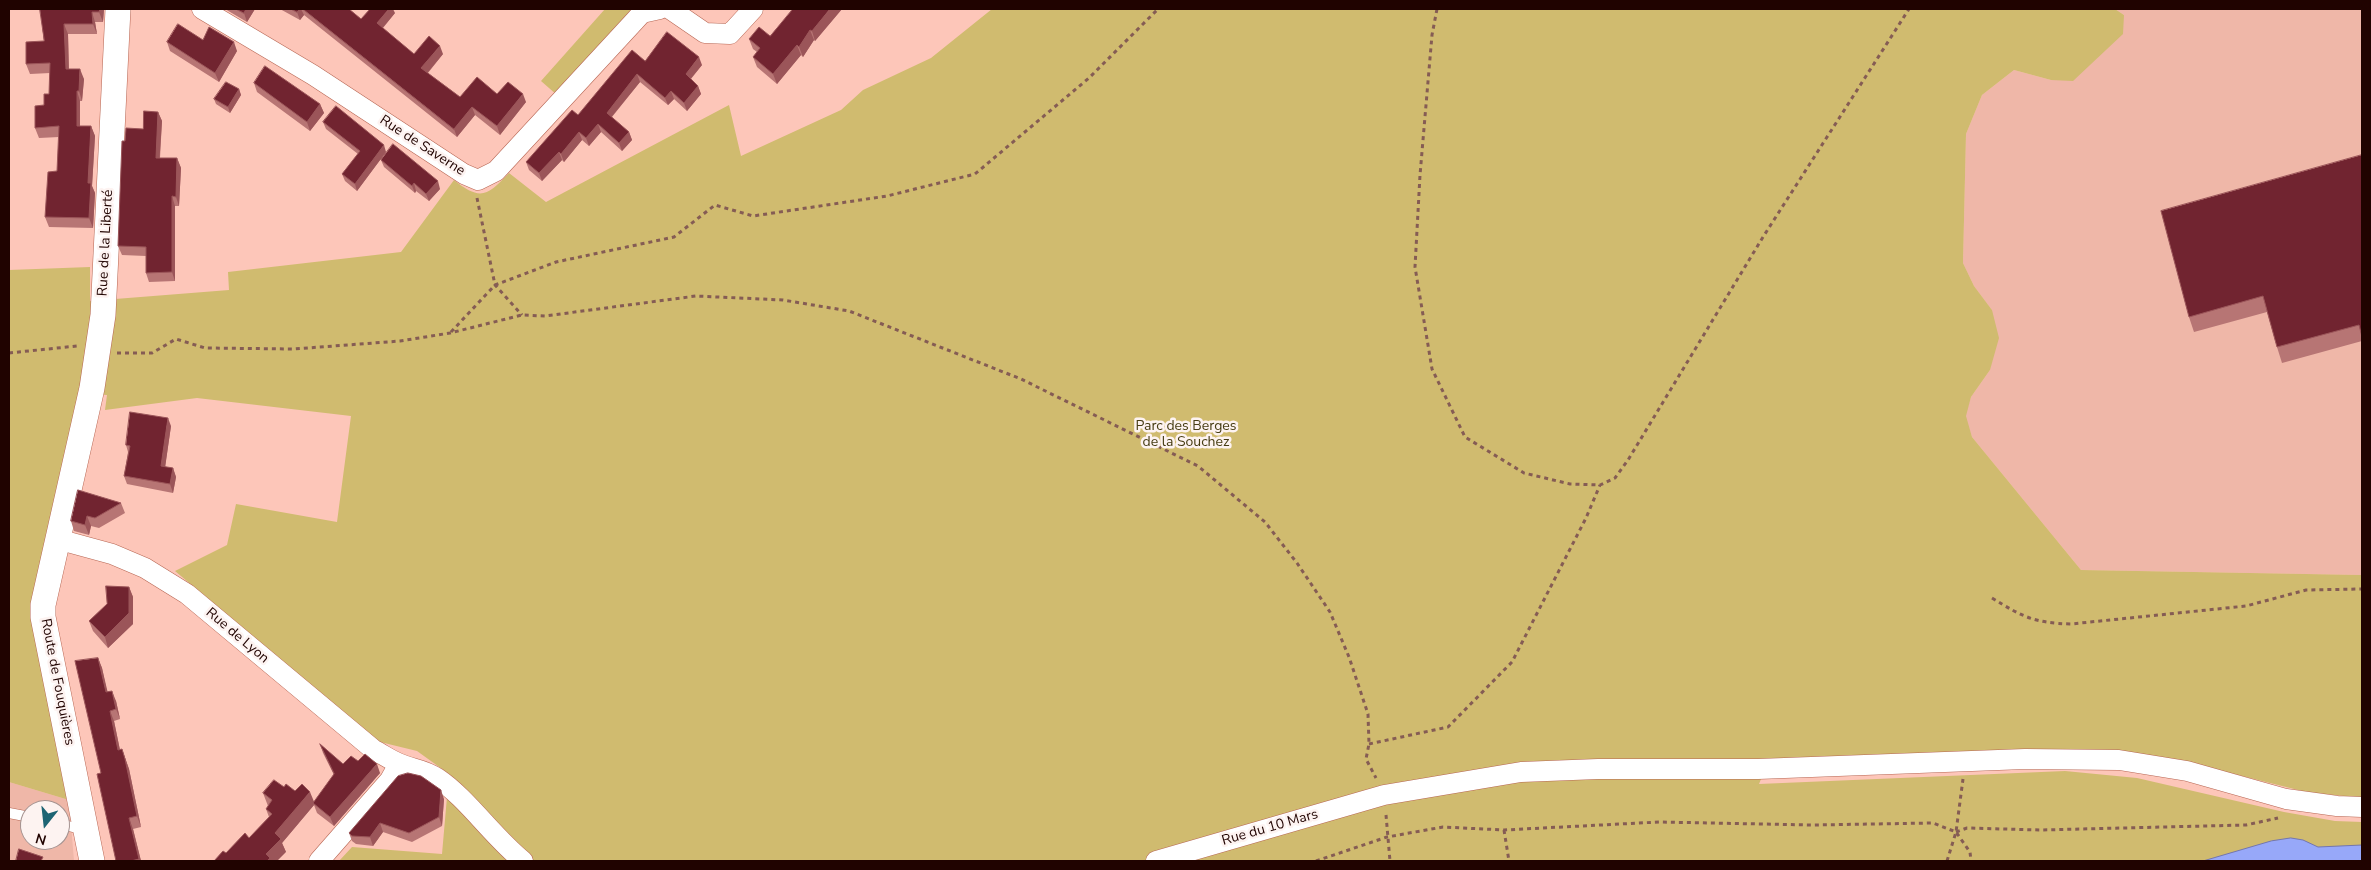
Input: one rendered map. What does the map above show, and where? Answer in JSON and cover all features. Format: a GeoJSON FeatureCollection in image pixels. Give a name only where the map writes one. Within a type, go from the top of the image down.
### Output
{"type":"FeatureCollection","features":[{"type":"Feature","properties":{"kind":"street","name":"Rue de la Liberté"},"geometry":{"type":"LineString","coordinates":[[72,474],[92,388],[103,315],[118,9]]}},
{"type":"Feature","properties":{"kind":"street","name":"Rue de Saverne"},"geometry":{"type":"LineString","coordinates":[[202,9],[313,75],[464,174],[478,180],[496,171],[642,13],[660,9]]}},
{"type":"Feature","properties":{"kind":"street"},"geometry":{"type":"LineString","coordinates":[[670,9],[705,33],[730,34],[753,9]]}},
{"type":"Feature","properties":{"kind":"street","name":"Route de Fouquières"},"geometry":{"type":"LineString","coordinates":[[72,474],[43,605],[43,617],[92,861]]}},
{"type":"Feature","properties":{"kind":"street","name":"Rue de Lyon"},"geometry":{"type":"LineString","coordinates":[[58,538],[145,568],[187,594],[374,750],[399,764]]}},
{"type":"Feature","properties":{"kind":"street","name":"Rue du 10 Mars"},"geometry":{"type":"LineString","coordinates":[[1156,861],[1384,795],[1521,772],[1598,769],[1758,769],[1966,760],[2118,760],[2187,771],[2286,799],[2362,806]]}},
{"type":"Feature","properties":{"kind":"street"},"geometry":{"type":"LineString","coordinates":[[319,861],[390,780],[399,764],[419,768],[438,778],[456,794],[503,845],[523,861]]}},
{"type":"Feature","properties":{"kind":"lane"},"geometry":{"type":"LineString","coordinates":[[70,826],[86,830]]}},
{"type":"Feature","properties":{"kind":"path"},"geometry":{"type":"LineString","coordinates":[[450,333],[495,285],[556,262],[674,237],[715,206],[753,216],[888,196],[975,174],[1089,78],[1158,9]]}},
{"type":"Feature","properties":{"kind":"path"},"geometry":{"type":"LineString","coordinates":[[1437,9],[1432,35],[1423,137],[1415,268],[1432,369],[1465,437],[1524,472],[1570,484],[1600,484],[1615,478],[1628,460],[1763,237],[1910,9]]}},
{"type":"Feature","properties":{"kind":"path"},"geometry":{"type":"LineString","coordinates":[[478,180],[477,203],[495,285],[522,315]]}},
{"type":"Feature","properties":{"kind":"path"},"geometry":{"type":"LineString","coordinates":[[9,353],[68,345],[87,346],[88,338],[110,341],[108,353],[152,353],[176,339],[206,348],[294,349],[400,341],[450,333],[522,315],[545,316],[696,296],[783,300],[849,310],[1020,379],[1198,466],[1265,522],[1297,563],[1330,612],[1349,657],[1368,714],[1369,744],[1366,759],[1384,795],[1390,861]]}},
{"type":"Feature","properties":{"kind":"path"},"geometry":{"type":"LineString","coordinates":[[1369,744],[1448,727],[1512,662],[1586,518],[1600,484]]}},
{"type":"Feature","properties":{"kind":"path"},"geometry":{"type":"LineString","coordinates":[[1992,598],[2022,616],[2043,623],[2071,624],[2246,606],[2306,590],[2362,589]]}},
{"type":"Feature","properties":{"kind":"path"},"geometry":{"type":"LineString","coordinates":[[1947,861],[1956,832],[1966,760]]}},
{"type":"Feature","properties":{"kind":"path"},"geometry":{"type":"LineString","coordinates":[[1956,832],[1967,828],[2033,830],[2246,825],[2294,816],[2311,802]]}},
{"type":"Feature","properties":{"kind":"path"},"geometry":{"type":"LineString","coordinates":[[1316,861],[1387,837],[1443,826],[1504,830],[1659,822],[1813,825],[1904,822],[1933,823],[1956,832],[1970,852],[1971,861]]}},
{"type":"Feature","properties":{"kind":"path"},"geometry":{"type":"LineString","coordinates":[[1504,830],[1509,861]]}},
{"type":"Feature","properties":{"kind":"shaded area"},"geometry":{"type":"Polygon","coordinates":[[[2115,9],[2362,9],[2362,575],[2081,570],[1972,437],[1965,416],[1971,397],[1990,370],[1992,310],[1974,286],[1963,263],[1966,134],[1982,95],[2014,70],[2051,80],[2124,15],[2115,9]]]}},
{"type":"Feature","properties":{"kind":"shaded area"},"geometry":{"type":"Polygon","coordinates":[[[9,782],[69,800],[20,800],[20,850],[70,850],[70,812],[74,861],[9,861],[9,782]]]}},
{"type":"Feature","properties":{"kind":"green space"},"geometry":{"type":"Polygon","coordinates":[[[605,9],[633,9],[557,95],[541,81],[605,9]]]}},
{"type":"Feature","properties":{"kind":"green space","name":"Parc des Berges de la Souchez"},"geometry":{"type":"Polygon","coordinates":[[[992,9],[2115,9],[2124,15],[2123,34],[2073,81],[2051,80],[2014,70],[1982,95],[1966,134],[1963,263],[1974,286],[1992,310],[1999,338],[1990,370],[1971,397],[1966,416],[1972,437],[2081,570],[2362,575],[2362,798],[2306,792],[2222,771],[1768,762],[1759,784],[2065,771],[2137,778],[2284,812],[2335,821],[2362,822],[2362,861],[339,861],[352,847],[442,854],[449,774],[417,751],[376,741],[175,571],[227,545],[236,504],[337,522],[351,416],[197,398],[105,410],[107,395],[79,393],[30,611],[69,800],[9,782],[9,270],[90,267],[90,301],[229,290],[228,272],[401,252],[454,180],[471,191],[484,193],[489,191],[509,173],[546,202],[729,105],[741,156],[841,110],[863,90],[931,58],[992,9]]]}},
{"type":"Feature","properties":{"kind":"water"},"geometry":{"type":"Polygon","coordinates":[[[2291,838],[2303,840],[2318,847],[2362,845],[2362,861],[2203,861],[2271,841],[2291,838]]]}},
{"type":"Feature","properties":{"kind":"building"},"geometry":{"type":"Polygon","coordinates":[[[40,9],[100,9],[99,12],[92,12],[93,24],[64,24],[66,69],[80,69],[79,91],[77,91],[77,126],[91,126],[88,183],[91,183],[89,218],[45,217],[48,172],[57,171],[59,126],[35,128],[35,106],[44,105],[44,94],[49,94],[50,63],[26,64],[26,42],[44,41],[40,9]]]}},
{"type":"Feature","properties":{"kind":"building"},"geometry":{"type":"Polygon","coordinates":[[[236,9],[246,9],[244,13],[236,9]]]}},
{"type":"Feature","properties":{"kind":"building"},"geometry":{"type":"Polygon","coordinates":[[[303,9],[349,9],[361,19],[370,9],[389,9],[377,23],[414,54],[429,36],[440,46],[421,68],[460,97],[477,77],[497,94],[508,82],[523,94],[497,126],[472,107],[454,129],[303,9]]]}},
{"type":"Feature","properties":{"kind":"building"},"geometry":{"type":"Polygon","coordinates":[[[793,9],[830,9],[812,31],[810,30],[799,47],[797,45],[773,74],[753,57],[760,48],[749,39],[759,27],[770,36],[793,9]]]}},
{"type":"Feature","properties":{"kind":"building"},"geometry":{"type":"Polygon","coordinates":[[[178,24],[203,40],[209,27],[234,42],[215,73],[167,42],[178,24]]]}},
{"type":"Feature","properties":{"kind":"building"},"geometry":{"type":"Polygon","coordinates":[[[667,32],[699,57],[686,74],[698,86],[684,103],[671,91],[665,98],[637,74],[607,113],[629,132],[619,143],[598,124],[586,138],[579,132],[561,154],[559,152],[539,173],[526,162],[572,110],[578,115],[632,50],[645,61],[667,32]]]}},
{"type":"Feature","properties":{"kind":"building"},"geometry":{"type":"Polygon","coordinates":[[[265,66],[320,104],[307,122],[254,83],[265,66]]]}},
{"type":"Feature","properties":{"kind":"building"},"geometry":{"type":"Polygon","coordinates":[[[226,82],[239,89],[228,107],[214,99],[226,82]]]}},
{"type":"Feature","properties":{"kind":"building"},"geometry":{"type":"Polygon","coordinates":[[[336,106],[384,145],[355,184],[342,174],[360,151],[323,122],[336,106]]]}},
{"type":"Feature","properties":{"kind":"building"},"geometry":{"type":"Polygon","coordinates":[[[144,111],[158,112],[156,158],[177,158],[176,197],[172,196],[172,272],[146,273],[146,247],[118,246],[122,141],[125,141],[126,128],[143,129],[144,111]]]}},
{"type":"Feature","properties":{"kind":"building"},"geometry":{"type":"Polygon","coordinates":[[[393,144],[438,181],[426,194],[414,183],[412,186],[381,160],[393,144]]]}},
{"type":"Feature","properties":{"kind":"building"},"geometry":{"type":"Polygon","coordinates":[[[2362,155],[2362,337],[2359,325],[2277,347],[2263,296],[2189,317],[2161,211],[2362,155]]]}},
{"type":"Feature","properties":{"kind":"building"},"geometry":{"type":"Polygon","coordinates":[[[130,412],[168,418],[161,466],[173,468],[170,484],[124,476],[130,446],[126,445],[130,412]]]}},
{"type":"Feature","properties":{"kind":"building"},"geometry":{"type":"Polygon","coordinates":[[[78,490],[121,503],[95,518],[87,516],[85,525],[71,521],[78,490]]]}},
{"type":"Feature","properties":{"kind":"building"},"geometry":{"type":"Polygon","coordinates":[[[106,586],[129,587],[129,613],[105,637],[89,621],[107,604],[106,586]]]}},
{"type":"Feature","properties":{"kind":"building"},"geometry":{"type":"Polygon","coordinates":[[[98,658],[106,692],[112,691],[116,709],[110,711],[118,750],[122,749],[125,759],[137,816],[129,818],[139,859],[131,861],[116,861],[97,774],[101,773],[75,661],[98,658]]]}},
{"type":"Feature","properties":{"kind":"building"},"geometry":{"type":"Polygon","coordinates":[[[320,744],[343,764],[351,756],[358,761],[365,754],[377,764],[330,817],[313,803],[334,774],[320,744]]]}},
{"type":"Feature","properties":{"kind":"building"},"geometry":{"type":"Polygon","coordinates":[[[408,773],[421,776],[441,790],[439,817],[409,833],[380,823],[370,837],[352,836],[349,833],[398,776],[408,773]]]}},
{"type":"Feature","properties":{"kind":"building"},"geometry":{"type":"Polygon","coordinates":[[[274,780],[284,787],[286,784],[295,791],[302,784],[310,792],[275,833],[281,839],[266,854],[270,858],[267,861],[214,861],[223,851],[226,853],[245,833],[249,838],[272,814],[266,809],[272,800],[263,793],[274,780]]]}},
{"type":"Feature","properties":{"kind":"building"},"geometry":{"type":"Polygon","coordinates":[[[19,849],[43,857],[41,861],[16,861],[19,849]]]}}]}
